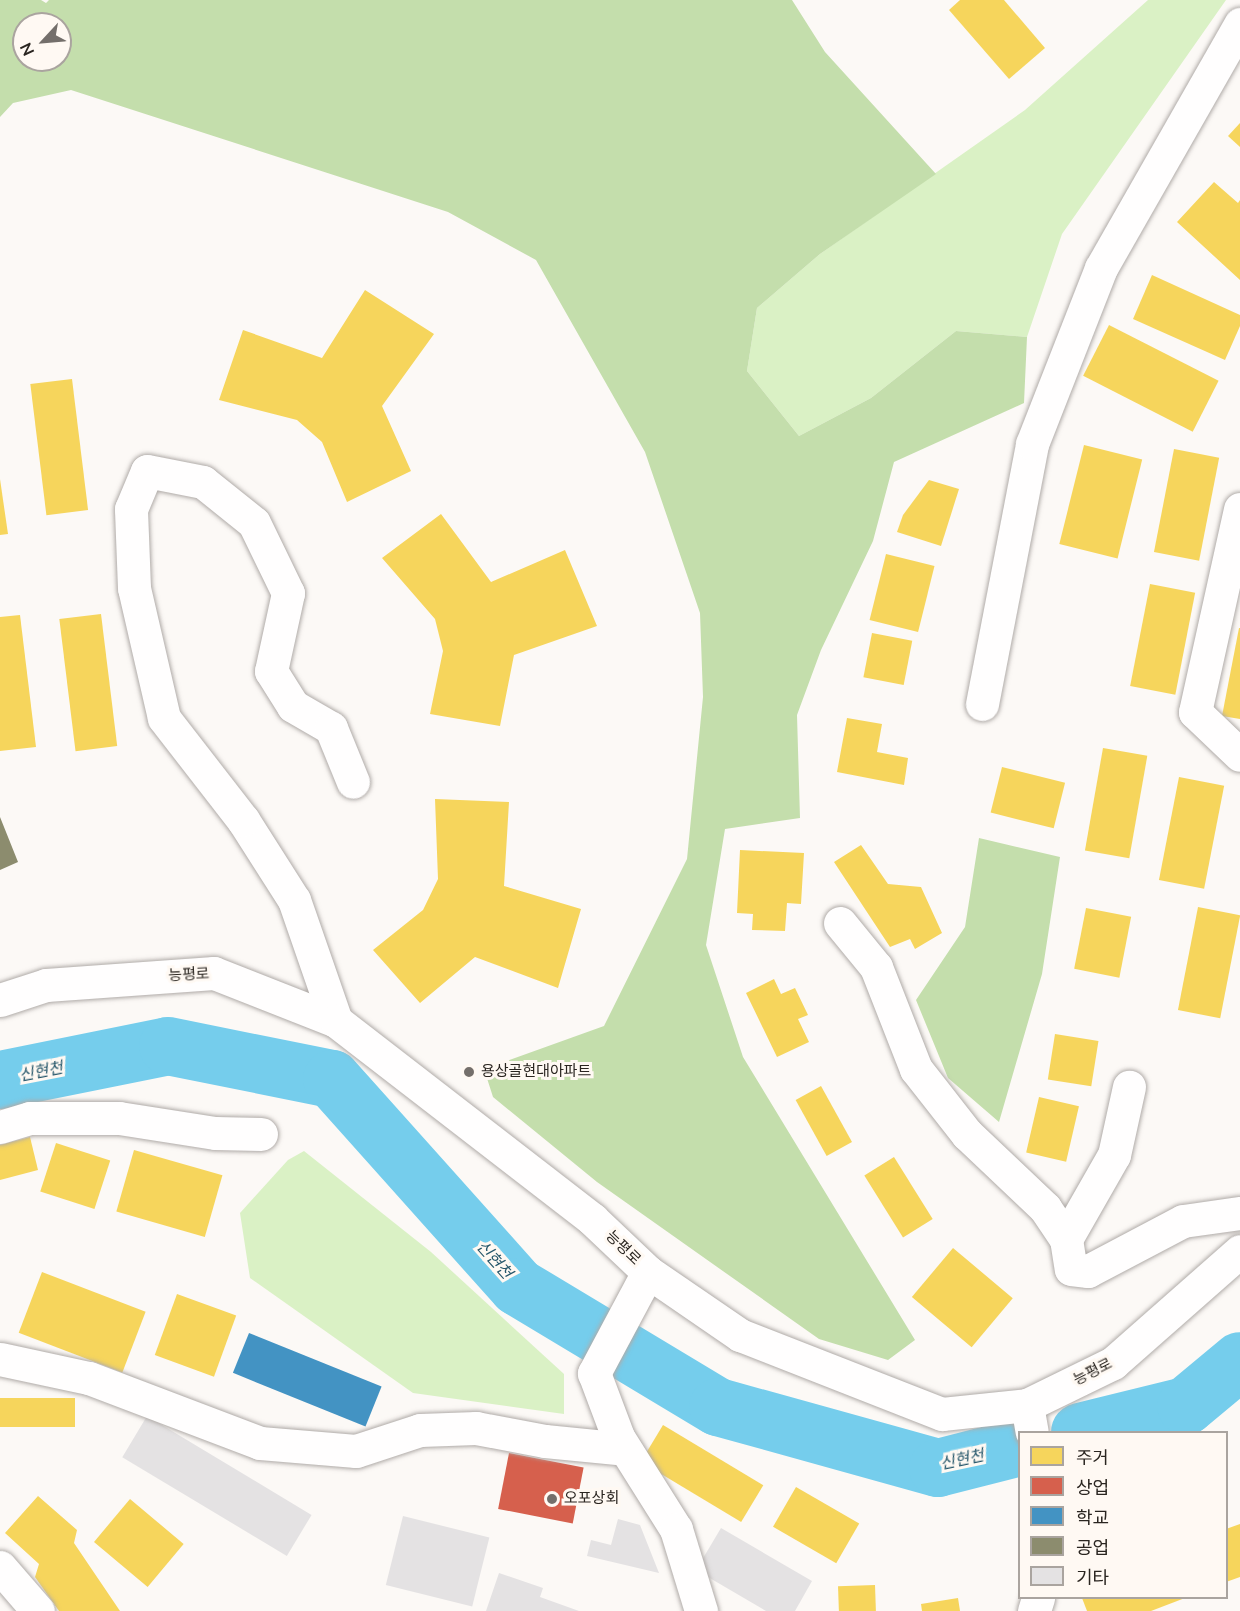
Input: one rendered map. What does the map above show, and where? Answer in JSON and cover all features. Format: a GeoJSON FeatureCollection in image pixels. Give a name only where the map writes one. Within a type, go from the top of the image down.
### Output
{"type":"FeatureCollection","features":[{"type":"Feature","properties":{"kind":"main road"},"geometry":{"type":"LineString","coordinates":[[981,704],[1032,444],[1101,268],[1240,24]]}},
{"type":"Feature","properties":{"kind":"main road"},"geometry":{"type":"LineString","coordinates":[[336,1021],[294,900],[243,820],[164,718],[134,588],[131,509],[147,471],[203,482],[254,523],[288,593],[271,671],[293,706],[331,728],[352,782]]}},
{"type":"Feature","properties":{"kind":"main road"},"geometry":{"type":"LineString","coordinates":[[1240,509],[1195,712],[1240,755]]}},
{"type":"Feature","properties":{"kind":"main road"},"geometry":{"type":"LineString","coordinates":[[840,923],[876,967],[916,1069],[967,1134],[1045,1208],[1066,1239],[1071,1269],[1088,1271],[1183,1221],[1240,1213]]}},
{"type":"Feature","properties":{"kind":"main road","name":"능평로"},"geometry":{"type":"LineString","coordinates":[[0,1000],[46,985],[214,972],[336,1021],[592,1219],[642,1280],[740,1335],[942,1414],[1029,1415],[1113,1363],[1240,1251]]}},
{"type":"Feature","properties":{"kind":"main road"},"geometry":{"type":"LineString","coordinates":[[1066,1239],[1114,1155],[1129,1087]]}},
{"type":"Feature","properties":{"kind":"main road"},"geometry":{"type":"LineString","coordinates":[[0,1127],[30,1118],[119,1118],[215,1133],[261,1134]]}},
{"type":"Feature","properties":{"kind":"main road"},"geometry":{"type":"LineString","coordinates":[[642,1280],[594,1373],[626,1449],[676,1529],[701,1611]]}},
{"type":"Feature","properties":{"kind":"main road"},"geometry":{"type":"LineString","coordinates":[[0,1359],[89,1378],[260,1443],[356,1451],[420,1430],[476,1428],[545,1441],[626,1449]]}},
{"type":"Feature","properties":{"kind":"main road"},"geometry":{"type":"LineString","coordinates":[[0,1567],[38,1611]]}},
{"type":"Feature","properties":{"kind":"green space"},"geometry":{"type":"Polygon","coordinates":[[[0,0],[41,0],[46,3],[49,0],[792,0],[825,52],[936,174],[820,254],[757,308],[747,371],[799,436],[871,398],[956,331],[1027,337],[1024,403],[894,462],[873,541],[821,650],[797,715],[800,818],[725,829],[706,945],[743,1057],[915,1340],[888,1360],[819,1339],[597,1182],[493,1097],[484,1069],[604,1026],[687,859],[703,697],[700,613],[645,452],[536,260],[448,212],[71,90],[13,103],[0,117],[0,0]]]}},
{"type":"Feature","properties":{"kind":"green space"},"geometry":{"type":"Polygon","coordinates":[[[1148,0],[1226,0],[1062,234],[1027,337],[956,331],[871,398],[799,436],[747,371],[757,308],[820,254],[1025,110],[1148,0]]]}},
{"type":"Feature","properties":{"kind":"green space"},"geometry":{"type":"Polygon","coordinates":[[[979,838],[1060,857],[1042,974],[999,1122],[948,1078],[916,1000],[965,927],[979,838]]]}},
{"type":"Feature","properties":{"kind":"green space"},"geometry":{"type":"Polygon","coordinates":[[[304,1151],[431,1252],[564,1374],[564,1414],[413,1393],[250,1278],[240,1213],[288,1160],[304,1151]]]}},
{"type":"Feature","properties":{"kind":"building: 주거"},"geometry":{"type":"Polygon","coordinates":[[[960,0],[1004,0],[1045,48],[1009,79],[949,10],[960,0]]]}},
{"type":"Feature","properties":{"kind":"building: 주거"},"geometry":{"type":"Polygon","coordinates":[[[1240,123],[1240,147],[1228,136],[1240,123]]]}},
{"type":"Feature","properties":{"kind":"building: 주거"},"geometry":{"type":"Polygon","coordinates":[[[1214,182],[1238,203],[1240,200],[1240,280],[1177,222],[1214,182]]]}},
{"type":"Feature","properties":{"kind":"building: 주거"},"geometry":{"type":"Polygon","coordinates":[[[1152,275],[1240,315],[1240,326],[1225,360],[1133,319],[1152,275]]]}},
{"type":"Feature","properties":{"kind":"building: 주거"},"geometry":{"type":"Polygon","coordinates":[[[365,290],[434,334],[382,406],[411,471],[347,502],[322,442],[297,420],[219,400],[243,330],[322,358],[365,290]]]}},
{"type":"Feature","properties":{"kind":"building: 주거"},"geometry":{"type":"Polygon","coordinates":[[[1109,325],[1219,381],[1193,432],[1083,376],[1109,325]]]}},
{"type":"Feature","properties":{"kind":"building: 주거"},"geometry":{"type":"Polygon","coordinates":[[[72,379],[88,510],[46,515],[30,384],[72,379]]]}},
{"type":"Feature","properties":{"kind":"building: 주거"},"geometry":{"type":"Polygon","coordinates":[[[1084,445],[1142,460],[1118,558],[1059,544],[1084,445]]]}},
{"type":"Feature","properties":{"kind":"building: 주거"},"geometry":{"type":"Polygon","coordinates":[[[1174,449],[1219,458],[1199,561],[1154,552],[1174,449]]]}},
{"type":"Feature","properties":{"kind":"building: 주거"},"geometry":{"type":"Polygon","coordinates":[[[0,479],[8,534],[0,535],[0,479]]]}},
{"type":"Feature","properties":{"kind":"building: 주거"},"geometry":{"type":"Polygon","coordinates":[[[929,480],[959,489],[941,546],[897,532],[903,515],[929,480]]]}},
{"type":"Feature","properties":{"kind":"building: 주거"},"geometry":{"type":"Polygon","coordinates":[[[441,514],[491,582],[565,550],[597,626],[514,655],[500,726],[430,714],[443,651],[435,619],[382,558],[441,514]]]}},
{"type":"Feature","properties":{"kind":"building: 주거"},"geometry":{"type":"Polygon","coordinates":[[[886,554],[935,566],[918,632],[870,620],[886,554]]]}},
{"type":"Feature","properties":{"kind":"building: 주거"},"geometry":{"type":"Polygon","coordinates":[[[1150,584],[1195,593],[1175,695],[1130,686],[1150,584]]]}},
{"type":"Feature","properties":{"kind":"building: 주거"},"geometry":{"type":"Polygon","coordinates":[[[101,614],[117,746],[76,751],[59,619],[101,614]]]}},
{"type":"Feature","properties":{"kind":"building: 주거"},"geometry":{"type":"Polygon","coordinates":[[[20,615],[36,747],[0,751],[0,617],[20,615]]]}},
{"type":"Feature","properties":{"kind":"building: 주거"},"geometry":{"type":"Polygon","coordinates":[[[1240,628],[1240,719],[1222,716],[1240,628]]]}},
{"type":"Feature","properties":{"kind":"building: 주거"},"geometry":{"type":"Polygon","coordinates":[[[872,633],[912,641],[904,685],[863,677],[872,633]]]}},
{"type":"Feature","properties":{"kind":"building: 주거"},"geometry":{"type":"Polygon","coordinates":[[[847,718],[882,724],[877,752],[908,758],[904,785],[837,772],[847,718]]]}},
{"type":"Feature","properties":{"kind":"building: 주거"},"geometry":{"type":"Polygon","coordinates":[[[1103,748],[1147,756],[1129,858],[1085,850],[1103,748]]]}},
{"type":"Feature","properties":{"kind":"building: 주거"},"geometry":{"type":"Polygon","coordinates":[[[1002,767],[1065,783],[1054,828],[991,813],[1002,767]]]}},
{"type":"Feature","properties":{"kind":"building: 주거"},"geometry":{"type":"Polygon","coordinates":[[[1179,777],[1224,786],[1204,889],[1159,880],[1179,777]]]}},
{"type":"Feature","properties":{"kind":"building: 주거"},"geometry":{"type":"Polygon","coordinates":[[[435,799],[509,802],[504,886],[581,909],[558,988],[475,957],[420,1003],[373,950],[423,910],[438,879],[435,799]]]}},
{"type":"Feature","properties":{"kind":"building: 주거"},"geometry":{"type":"Polygon","coordinates":[[[861,845],[888,884],[921,887],[942,933],[915,949],[910,939],[890,947],[834,862],[861,845]]]}},
{"type":"Feature","properties":{"kind":"building: 주거"},"geometry":{"type":"Polygon","coordinates":[[[740,850],[804,853],[801,904],[787,903],[785,931],[752,930],[753,914],[737,913],[740,850]]]}},
{"type":"Feature","properties":{"kind":"building: 주거"},"geometry":{"type":"Polygon","coordinates":[[[1198,907],[1240,915],[1220,1018],[1178,1010],[1198,907]]]}},
{"type":"Feature","properties":{"kind":"building: 주거"},"geometry":{"type":"Polygon","coordinates":[[[1086,908],[1131,917],[1119,978],[1074,969],[1086,908]]]}},
{"type":"Feature","properties":{"kind":"building: 주거"},"geometry":{"type":"Polygon","coordinates":[[[774,979],[781,994],[795,988],[808,1015],[798,1019],[809,1042],[777,1057],[746,993],[774,979]]]}},
{"type":"Feature","properties":{"kind":"building: 주거"},"geometry":{"type":"Polygon","coordinates":[[[1055,1034],[1098,1041],[1091,1086],[1048,1079],[1055,1034]]]}},
{"type":"Feature","properties":{"kind":"building: 주거"},"geometry":{"type":"Polygon","coordinates":[[[821,1086],[852,1142],[827,1156],[796,1100],[821,1086]]]}},
{"type":"Feature","properties":{"kind":"building: 주거"},"geometry":{"type":"Polygon","coordinates":[[[1039,1097],[1079,1106],[1066,1162],[1026,1153],[1039,1097]]]}},
{"type":"Feature","properties":{"kind":"building: 주거"},"geometry":{"type":"Polygon","coordinates":[[[30,1137],[38,1170],[0,1180],[0,1145],[30,1137]]]}},
{"type":"Feature","properties":{"kind":"building: 주거"},"geometry":{"type":"Polygon","coordinates":[[[56,1143],[110,1161],[94,1209],[40,1192],[56,1143]]]}},
{"type":"Feature","properties":{"kind":"building: 주거"},"geometry":{"type":"Polygon","coordinates":[[[134,1150],[222,1175],[205,1237],[116,1212],[134,1150]]]}},
{"type":"Feature","properties":{"kind":"building: 주거"},"geometry":{"type":"Polygon","coordinates":[[[894,1157],[933,1219],[903,1237],[864,1176],[894,1157]]]}},
{"type":"Feature","properties":{"kind":"building: 주거"},"geometry":{"type":"Polygon","coordinates":[[[953,1248],[1013,1298],[972,1347],[912,1297],[953,1248]]]}},
{"type":"Feature","properties":{"kind":"building: 주거"},"geometry":{"type":"Polygon","coordinates":[[[42,1272],[146,1312],[122,1372],[19,1333],[42,1272]]]}},
{"type":"Feature","properties":{"kind":"building: 주거"},"geometry":{"type":"Polygon","coordinates":[[[177,1294],[236,1316],[214,1377],[155,1355],[177,1294]]]}},
{"type":"Feature","properties":{"kind":"building: 주거"},"geometry":{"type":"Polygon","coordinates":[[[0,1398],[75,1398],[75,1427],[0,1427],[0,1398]]]}},
{"type":"Feature","properties":{"kind":"building: 주거"},"geometry":{"type":"Polygon","coordinates":[[[663,1425],[763,1485],[741,1522],[641,1462],[663,1425]]]}},
{"type":"Feature","properties":{"kind":"building: 주거"},"geometry":{"type":"Polygon","coordinates":[[[796,1487],[859,1524],[836,1563],[773,1527],[796,1487]]]}},
{"type":"Feature","properties":{"kind":"building: 주거"},"geometry":{"type":"Polygon","coordinates":[[[38,1496],[77,1530],[74,1543],[120,1611],[59,1611],[35,1577],[39,1564],[5,1533],[38,1496]]]}},
{"type":"Feature","properties":{"kind":"building: 주거"},"geometry":{"type":"Polygon","coordinates":[[[130,1499],[184,1544],[148,1587],[94,1542],[130,1499]]]}},
{"type":"Feature","properties":{"kind":"building: 주거"},"geometry":{"type":"Polygon","coordinates":[[[1240,1524],[1240,1577],[1228,1581],[1228,1528],[1240,1524]]]}},
{"type":"Feature","properties":{"kind":"building: 주거"},"geometry":{"type":"Polygon","coordinates":[[[875,1585],[876,1611],[839,1611],[838,1586],[875,1585]]]}},
{"type":"Feature","properties":{"kind":"building: 주거"},"geometry":{"type":"Polygon","coordinates":[[[958,1598],[960,1611],[922,1611],[921,1604],[958,1598]]]}},
{"type":"Feature","properties":{"kind":"building: 주거"},"geometry":{"type":"Polygon","coordinates":[[[1082,1599],[1182,1599],[1151,1611],[1087,1611],[1082,1599]]]}},
{"type":"Feature","properties":{"kind":"building: 상업"},"geometry":{"type":"Polygon","coordinates":[[[509,1453],[584,1468],[573,1523],[498,1509],[509,1453]]]}},
{"type":"Feature","properties":{"kind":"building: 학교"},"geometry":{"type":"Polygon","coordinates":[[[249,1333],[382,1387],[365,1426],[233,1373],[249,1333]]]}},
{"type":"Feature","properties":{"kind":"building: 공업"},"geometry":{"type":"Polygon","coordinates":[[[0,817],[18,862],[0,870],[0,817]]]}},
{"type":"Feature","properties":{"kind":"building: 기타"},"geometry":{"type":"Polygon","coordinates":[[[147,1416],[312,1515],[287,1556],[122,1457],[147,1416]]]}},
{"type":"Feature","properties":{"kind":"building: 기타"},"geometry":{"type":"Polygon","coordinates":[[[403,1516],[489,1538],[472,1606],[386,1585],[403,1516]]]}},
{"type":"Feature","properties":{"kind":"building: 기타"},"geometry":{"type":"Polygon","coordinates":[[[618,1519],[640,1525],[659,1573],[587,1556],[591,1540],[611,1545],[618,1519]]]}},
{"type":"Feature","properties":{"kind":"building: 기타"},"geometry":{"type":"Polygon","coordinates":[[[721,1528],[812,1581],[795,1611],[766,1611],[696,1570],[721,1528]]]}},
{"type":"Feature","properties":{"kind":"building: 기타"},"geometry":{"type":"Polygon","coordinates":[[[499,1573],[543,1588],[540,1597],[579,1611],[486,1611],[499,1573]]]}},
{"type":"Feature","properties":{"kind":"waterway","name":"신현천"},"geometry":{"type":"LineString","coordinates":[[0,1080],[168,1046],[332,1079],[518,1287],[718,1407],[938,1468],[1018,1448]]}},
{"type":"Feature","properties":{"kind":"waterway","name":"신현천"},"geometry":{"type":"LineString","coordinates":[[1084,1431],[1186,1406],[1240,1361]]}},
{"type":"Feature","properties":{"kind":"place","name":"용상골현대아파트"},"geometry":{"type":"Point","coordinates":[469,1072]}},
{"type":"Feature","properties":{"kind":"place","name":"오포상회"},"geometry":{"type":"Point","coordinates":[552,1499]}}]}
